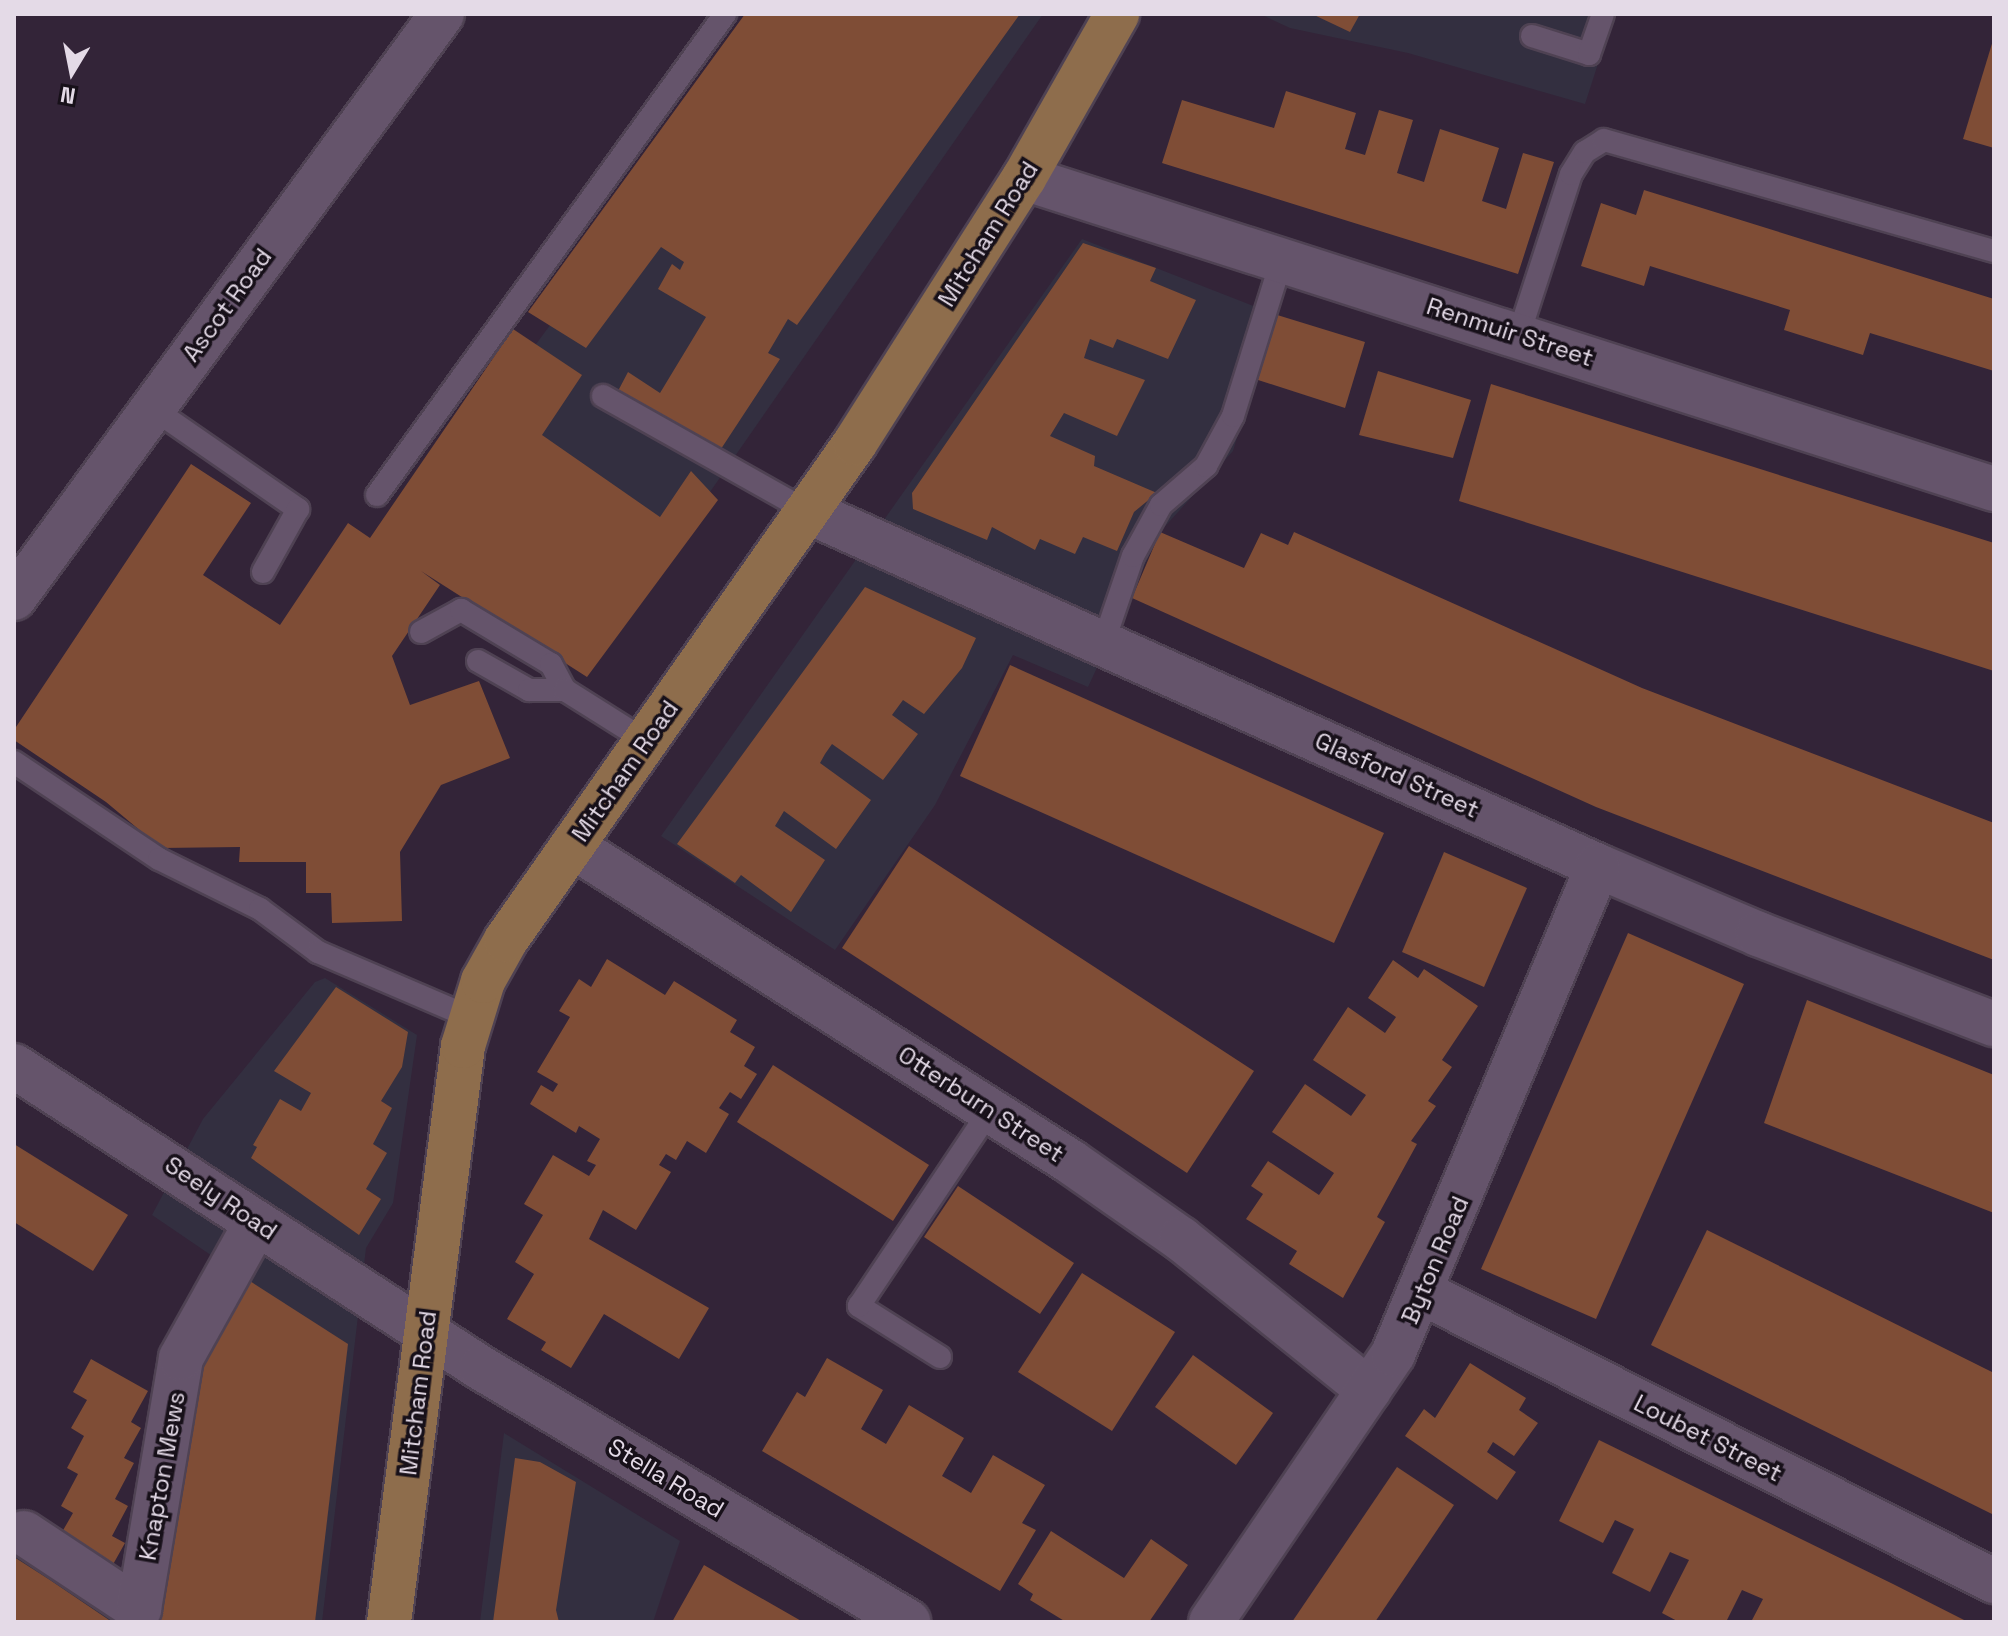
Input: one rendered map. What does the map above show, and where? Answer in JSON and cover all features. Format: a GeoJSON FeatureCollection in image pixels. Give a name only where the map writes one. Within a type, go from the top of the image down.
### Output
{"type":"FeatureCollection","features":[{"type":"Feature","properties":{"kind":"main road","name":"Mitcham Road"},"geometry":{"type":"LineString","coordinates":[[389,1622],[425,1332],[470,1017],[506,940],[807,511],[1024,178],[1117,14]]}},
{"type":"Feature","properties":{"kind":"street","name":"Ascot Road"},"geometry":{"type":"LineString","coordinates":[[14,598],[442,14]]}},
{"type":"Feature","properties":{"kind":"street","name":"Renmuir Street"},"geometry":{"type":"LineString","coordinates":[[1024,178],[1519,334],[1994,489]]}},
{"type":"Feature","properties":{"kind":"street","name":"Glasford Street"},"geometry":{"type":"LineString","coordinates":[[807,511],[1104,641],[1598,866],[1758,934],[1994,1024]]}},
{"type":"Feature","properties":{"kind":"street","name":"Otterburn Street"},"geometry":{"type":"LineString","coordinates":[[572,846],[991,1109],[1181,1239],[1369,1390]]}},
{"type":"Feature","properties":{"kind":"street","name":"Byton Road"},"geometry":{"type":"LineString","coordinates":[[1211,1622],[1369,1390],[1423,1293],[1598,866]]}},
{"type":"Feature","properties":{"kind":"street","name":"Seely Road"},"geometry":{"type":"LineString","coordinates":[[14,1066],[146,1147],[256,1223],[425,1332]]}},
{"type":"Feature","properties":{"kind":"street","name":"Knapton Mews"},"geometry":{"type":"LineString","coordinates":[[24,1533],[139,1609],[181,1358],[256,1223]]}},
{"type":"Feature","properties":{"kind":"street","name":"Loubet Street"},"geometry":{"type":"LineString","coordinates":[[1423,1293],[1994,1581]]}},
{"type":"Feature","properties":{"kind":"street","name":"Stella Road"},"geometry":{"type":"LineString","coordinates":[[425,1332],[908,1622]]}},
{"type":"Feature","properties":{"kind":"lane"},"geometry":{"type":"LineString","coordinates":[[377,495],[725,14]]}},
{"type":"Feature","properties":{"kind":"lane"},"geometry":{"type":"LineString","coordinates":[[1532,36],[1589,54],[1603,14]]}},
{"type":"Feature","properties":{"kind":"lane"},"geometry":{"type":"LineString","coordinates":[[1519,334],[1571,174],[1585,152],[1604,140],[1994,251]]}},
{"type":"Feature","properties":{"kind":"lane"},"geometry":{"type":"LineString","coordinates":[[1104,641],[1133,556],[1161,505],[1206,466],[1233,416],[1282,259]]}},
{"type":"Feature","properties":{"kind":"lane"},"geometry":{"type":"LineString","coordinates":[[603,396],[807,511]]}},
{"type":"Feature","properties":{"kind":"lane"},"geometry":{"type":"LineString","coordinates":[[152,408],[298,509],[263,572]]}},
{"type":"Feature","properties":{"kind":"lane"},"geometry":{"type":"LineString","coordinates":[[421,632],[461,610],[551,664],[565,690],[646,741]]}},
{"type":"Feature","properties":{"kind":"lane"},"geometry":{"type":"LineString","coordinates":[[478,661],[529,690],[565,690]]}},
{"type":"Feature","properties":{"kind":"lane"},"geometry":{"type":"LineString","coordinates":[[14,762],[159,859],[260,909],[318,952],[470,1017]]}},
{"type":"Feature","properties":{"kind":"lane"},"geometry":{"type":"LineString","coordinates":[[940,1357],[859,1306],[991,1109]]}},
{"type":"Feature","properties":{"kind":"shaded area"},"geometry":{"type":"Polygon","coordinates":[[[779,14],[1043,14],[588,667],[389,544],[779,14]]]}},
{"type":"Feature","properties":{"kind":"shaded area"},"geometry":{"type":"Polygon","coordinates":[[[1260,14],[1614,14],[1585,104],[1408,53],[1290,28],[1260,14]]]}},
{"type":"Feature","properties":{"kind":"shaded area"},"geometry":{"type":"Polygon","coordinates":[[[1082,239],[1274,314],[1233,451],[1160,532],[1088,687],[1013,655],[935,805],[835,950],[661,836],[1082,239]]]}},
{"type":"Feature","properties":{"kind":"shaded area"},"geometry":{"type":"Polygon","coordinates":[[[325,978],[417,1035],[393,1203],[366,1248],[322,1622],[14,1622],[14,1542],[128,1618],[224,1264],[152,1215],[203,1119],[315,982],[325,978]]]}},
{"type":"Feature","properties":{"kind":"shaded area"},"geometry":{"type":"Polygon","coordinates":[[[504,1433],[680,1541],[653,1622],[480,1622],[504,1433]]]}},
{"type":"Feature","properties":{"kind":"building"},"geometry":{"type":"Polygon","coordinates":[[[745,14],[1020,14],[797,325],[788,319],[768,353],[780,359],[717,455],[618,391],[628,372],[660,393],[706,317],[658,289],[672,264],[680,270],[684,262],[661,247],[586,348],[528,312],[745,14]]]}},
{"type":"Feature","properties":{"kind":"building"},"geometry":{"type":"Polygon","coordinates":[[[1312,14],[1360,14],[1350,32],[1312,14]]]}},
{"type":"Feature","properties":{"kind":"building"},"geometry":{"type":"Polygon","coordinates":[[[1994,37],[1994,148],[1963,139],[1994,37]]]}},
{"type":"Feature","properties":{"kind":"building"},"geometry":{"type":"Polygon","coordinates":[[[1286,91],[1356,113],[1345,149],[1365,155],[1379,110],[1413,120],[1397,173],[1424,182],[1440,129],[1499,148],[1482,201],[1506,209],[1523,153],[1554,162],[1518,274],[1162,163],[1182,100],[1274,128],[1286,91]]]}},
{"type":"Feature","properties":{"kind":"building"},"geometry":{"type":"Polygon","coordinates":[[[1644,190],[1994,299],[1994,371],[1870,333],[1863,355],[1784,330],[1790,310],[1650,266],[1644,286],[1581,266],[1601,203],[1636,215],[1644,190]]]}},
{"type":"Feature","properties":{"kind":"building"},"geometry":{"type":"Polygon","coordinates":[[[1083,243],[1156,268],[1150,281],[1196,300],[1168,359],[1117,339],[1113,348],[1090,339],[1084,358],[1145,380],[1117,436],[1064,413],[1050,436],[1095,456],[1094,466],[1157,493],[1134,512],[1117,551],[1083,537],[1075,554],[1040,539],[1035,550],[992,527],[987,540],[913,509],[912,493],[1083,243]]]}},
{"type":"Feature","properties":{"kind":"building"},"geometry":{"type":"Polygon","coordinates":[[[1274,314],[1365,342],[1345,408],[1255,379],[1274,314]]]}},
{"type":"Feature","properties":{"kind":"building"},"geometry":{"type":"Polygon","coordinates":[[[513,329],[582,375],[542,435],[660,517],[691,471],[718,500],[587,677],[421,571],[440,585],[392,656],[410,705],[479,681],[510,758],[441,785],[400,852],[402,921],[332,923],[331,893],[306,893],[306,862],[239,862],[240,847],[161,848],[106,802],[14,740],[14,730],[191,464],[251,503],[203,575],[280,625],[348,523],[370,538],[513,329]]]}},
{"type":"Feature","properties":{"kind":"building"},"geometry":{"type":"Polygon","coordinates":[[[1378,371],[1471,400],[1453,458],[1359,435],[1378,371]]]}},
{"type":"Feature","properties":{"kind":"building"},"geometry":{"type":"Polygon","coordinates":[[[1491,384],[1994,543],[1994,671],[1459,501],[1491,384]]]}},
{"type":"Feature","properties":{"kind":"building"},"geometry":{"type":"Polygon","coordinates":[[[1160,532],[1244,568],[1261,533],[1288,545],[1294,532],[1642,688],[1994,823],[1994,960],[1596,807],[1132,598],[1160,532]]]}},
{"type":"Feature","properties":{"kind":"building"},"geometry":{"type":"Polygon","coordinates":[[[865,587],[976,638],[962,668],[924,714],[903,700],[892,715],[918,734],[883,780],[832,744],[825,754],[820,763],[871,800],[836,849],[784,811],[775,826],[825,860],[791,912],[741,875],[735,883],[677,844],[865,587]]]}},
{"type":"Feature","properties":{"kind":"building"},"geometry":{"type":"Polygon","coordinates":[[[1010,665],[1384,833],[1334,943],[960,776],[1010,665]]]}},
{"type":"Feature","properties":{"kind":"building"},"geometry":{"type":"Polygon","coordinates":[[[909,846],[1254,1071],[1187,1173],[842,948],[909,846]]]}},
{"type":"Feature","properties":{"kind":"building"},"geometry":{"type":"Polygon","coordinates":[[[1444,852],[1527,888],[1484,987],[1402,952],[1444,852]]]}},
{"type":"Feature","properties":{"kind":"building"},"geometry":{"type":"Polygon","coordinates":[[[1628,933],[1744,984],[1596,1319],[1481,1269],[1628,933]]]}},
{"type":"Feature","properties":{"kind":"building"},"geometry":{"type":"Polygon","coordinates":[[[607,959],[665,995],[674,981],[737,1020],[730,1032],[755,1047],[744,1066],[757,1074],[741,1099],[730,1092],[719,1108],[729,1114],[706,1153],[687,1141],[676,1160],[666,1154],[659,1165],[671,1172],[636,1230],[603,1210],[589,1239],[709,1308],[679,1359],[604,1314],[571,1368],[541,1350],[546,1342],[507,1319],[534,1274],[515,1262],[543,1215],[524,1204],[553,1155],[589,1176],[596,1165],[587,1161],[600,1139],[579,1126],[576,1133],[530,1104],[541,1085],[553,1092],[558,1084],[537,1072],[570,1017],[559,1011],[579,979],[591,987],[607,959]]]}},
{"type":"Feature","properties":{"kind":"building"},"geometry":{"type":"Polygon","coordinates":[[[1393,960],[1418,978],[1424,969],[1478,1006],[1442,1060],[1452,1067],[1428,1101],[1436,1106],[1411,1141],[1417,1144],[1377,1217],[1385,1222],[1343,1298],[1289,1264],[1297,1251],[1246,1219],[1263,1194],[1251,1186],[1268,1161],[1319,1195],[1334,1173],[1272,1132],[1305,1084],[1351,1116],[1366,1095],[1313,1060],[1348,1007],[1385,1033],[1396,1017],[1368,998],[1393,960]]]}},
{"type":"Feature","properties":{"kind":"building"},"geometry":{"type":"Polygon","coordinates":[[[336,987],[408,1032],[402,1067],[381,1101],[392,1108],[373,1144],[387,1153],[366,1189],[381,1199],[359,1235],[251,1158],[257,1147],[253,1145],[280,1099],[301,1111],[311,1093],[274,1071],[336,987]]]}},
{"type":"Feature","properties":{"kind":"building"},"geometry":{"type":"Polygon","coordinates":[[[1807,1000],[1994,1075],[1994,1213],[1764,1123],[1807,1000]]]}},
{"type":"Feature","properties":{"kind":"building"},"geometry":{"type":"Polygon","coordinates":[[[773,1065],[929,1165],[893,1221],[737,1122],[773,1065]]]}},
{"type":"Feature","properties":{"kind":"building"},"geometry":{"type":"Polygon","coordinates":[[[14,1144],[128,1215],[93,1271],[14,1222],[14,1144]]]}},
{"type":"Feature","properties":{"kind":"building"},"geometry":{"type":"Polygon","coordinates":[[[958,1186],[1074,1263],[1040,1314],[924,1237],[958,1186]]]}},
{"type":"Feature","properties":{"kind":"building"},"geometry":{"type":"Polygon","coordinates":[[[1707,1230],[1994,1373],[1994,1515],[1651,1345],[1707,1230]]]}},
{"type":"Feature","properties":{"kind":"building"},"geometry":{"type":"Polygon","coordinates":[[[1082,1273],[1175,1332],[1112,1431],[1018,1372],[1082,1273]]]}},
{"type":"Feature","properties":{"kind":"building"},"geometry":{"type":"Polygon","coordinates":[[[239,1274],[348,1344],[315,1622],[148,1622],[192,1383],[239,1274]]]}},
{"type":"Feature","properties":{"kind":"building"},"geometry":{"type":"Polygon","coordinates":[[[1193,1355],[1273,1413],[1236,1465],[1155,1407],[1193,1355]]]}},
{"type":"Feature","properties":{"kind":"building"},"geometry":{"type":"Polygon","coordinates":[[[827,1358],[883,1390],[861,1429],[886,1444],[909,1405],[964,1438],[942,1476],[971,1493],[993,1455],[1045,1485],[1022,1523],[1036,1530],[1000,1591],[762,1451],[797,1392],[805,1397],[827,1358]]]}},
{"type":"Feature","properties":{"kind":"building"},"geometry":{"type":"Polygon","coordinates":[[[91,1359],[148,1391],[131,1422],[141,1428],[124,1458],[134,1463],[115,1499],[128,1506],[112,1536],[125,1543],[111,1568],[58,1539],[73,1513],[61,1506],[78,1474],[67,1468],[84,1436],[71,1428],[87,1400],[73,1392],[91,1359]]]}},
{"type":"Feature","properties":{"kind":"building"},"geometry":{"type":"Polygon","coordinates":[[[1470,1363],[1526,1398],[1519,1410],[1538,1423],[1514,1456],[1493,1442],[1487,1452],[1516,1472],[1497,1500],[1405,1436],[1424,1409],[1435,1418],[1470,1363]]]}},
{"type":"Feature","properties":{"kind":"building"},"geometry":{"type":"Polygon","coordinates":[[[1599,1440],[1968,1622],[1751,1622],[1763,1599],[1742,1590],[1726,1622],[1679,1622],[1662,1613],[1689,1560],[1670,1552],[1650,1592],[1612,1573],[1634,1529],[1615,1520],[1603,1543],[1559,1521],[1599,1440]]]}},
{"type":"Feature","properties":{"kind":"building"},"geometry":{"type":"Polygon","coordinates":[[[515,1458],[540,1462],[576,1482],[556,1610],[559,1622],[493,1622],[515,1458]]]}},
{"type":"Feature","properties":{"kind":"building"},"geometry":{"type":"Polygon","coordinates":[[[1397,1467],[1454,1505],[1375,1622],[1292,1622],[1397,1467]]]}},
{"type":"Feature","properties":{"kind":"building"},"geometry":{"type":"Polygon","coordinates":[[[1051,1531],[1124,1578],[1151,1539],[1188,1565],[1149,1622],[1066,1622],[1030,1600],[1033,1594],[1018,1584],[1051,1531]]]}},
{"type":"Feature","properties":{"kind":"building"},"geometry":{"type":"Polygon","coordinates":[[[14,1557],[50,1580],[112,1622],[14,1622],[14,1557]]]}},
{"type":"Feature","properties":{"kind":"building"},"geometry":{"type":"Polygon","coordinates":[[[704,1565],[733,1582],[803,1622],[672,1622],[704,1565]]]}}]}
